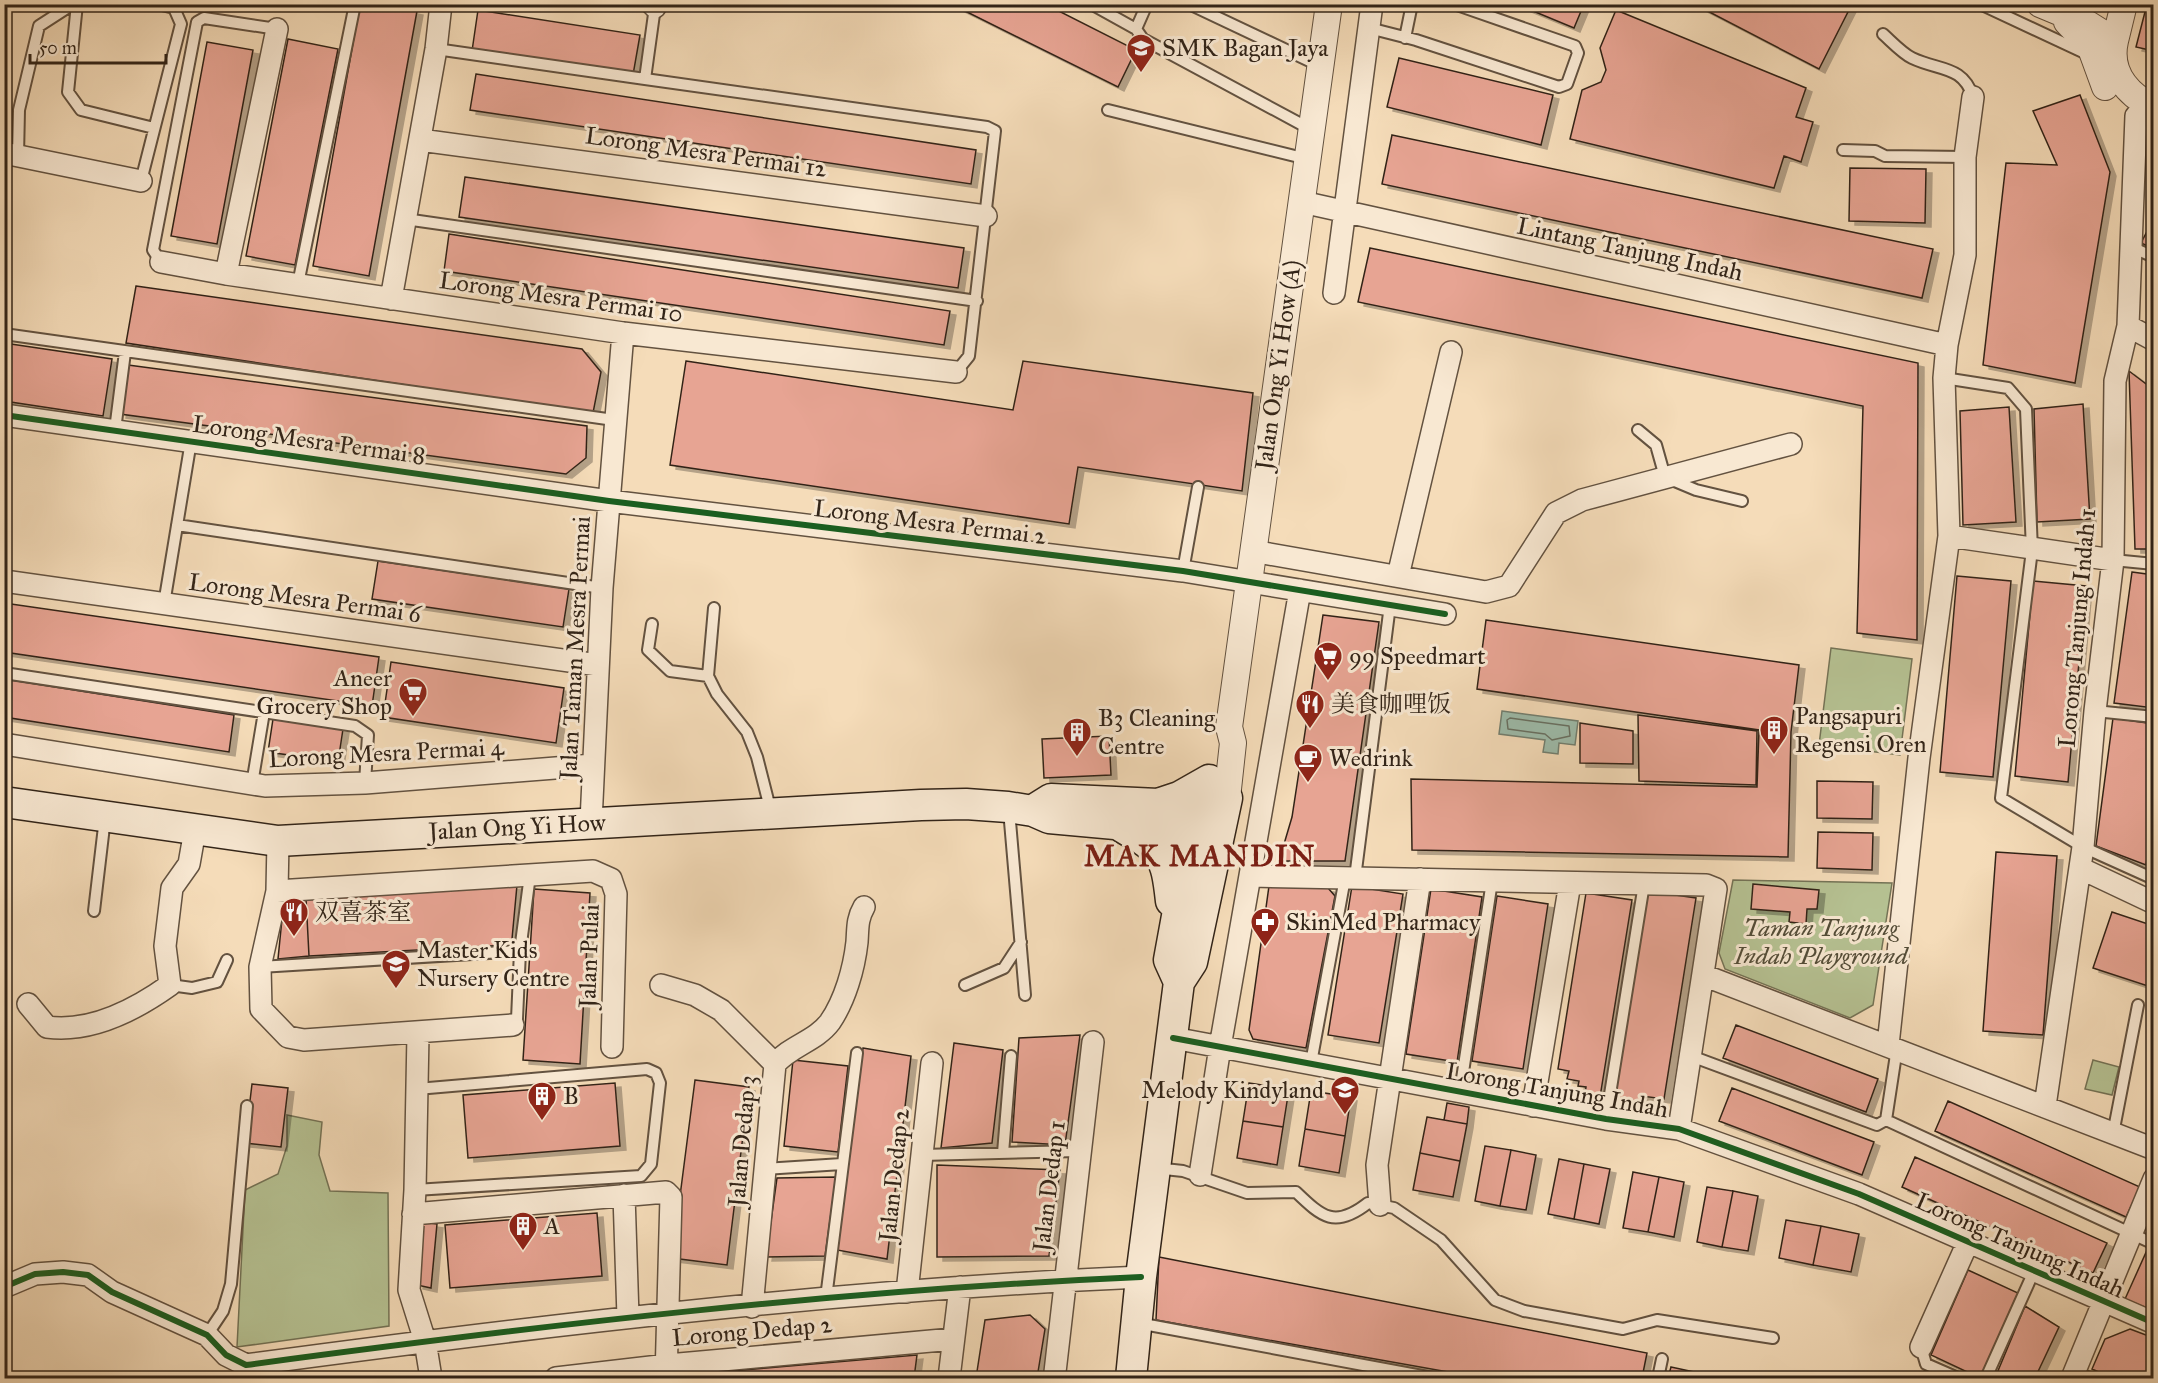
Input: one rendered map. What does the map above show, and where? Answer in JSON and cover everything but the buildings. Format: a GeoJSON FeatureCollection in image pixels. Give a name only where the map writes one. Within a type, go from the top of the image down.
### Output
{"type":"FeatureCollection","features":[{"type":"Feature","properties":{"kind":"main road"},"geometry":{"type":"LineString","coordinates":[[1158,804],[1218,789]]}},
{"type":"Feature","properties":{"kind":"main road"},"geometry":{"type":"LineString","coordinates":[[1179,982],[1169,960],[1174,928],[1197,820],[1218,789]]}},
{"type":"Feature","properties":{"kind":"main road"},"geometry":{"type":"LineString","coordinates":[[1131,1378],[1141,1277],[1179,982],[1192,962],[1209,878],[1218,789]]}},
{"type":"Feature","properties":{"kind":"main road","name":"Jalan Ong Yi How"},"geometry":{"type":"LineString","coordinates":[[1021,809],[1051,799],[1158,804],[1197,820]]}},
{"type":"Feature","properties":{"kind":"main road","name":"Jalan Ong Yi How"},"geometry":{"type":"LineString","coordinates":[[4,802],[278,841],[591,822],[966,804],[1021,809],[1049,818],[1114,823],[1197,820]]}},
{"type":"Feature","properties":{"kind":"main road"},"geometry":{"type":"LineString","coordinates":[[1197,820],[1207,839],[1209,878]]}},
{"type":"Feature","properties":{"kind":"main road"},"geometry":{"type":"LineString","coordinates":[[1114,823],[1151,844],[1161,856],[1168,869],[1174,928]]}},
{"type":"Feature","properties":{"kind":"street"},"geometry":{"type":"LineString","coordinates":[[391,299],[436,49],[441,4]]}},
{"type":"Feature","properties":{"kind":"street","name":"Jalan Ong Yi How (A)"},"geometry":{"type":"LineString","coordinates":[[1218,789],[1233,743],[1229,727],[1329,4]]}},
{"type":"Feature","properties":{"kind":"street"},"geometry":{"type":"LineString","coordinates":[[2124,4],[2112,55],[2122,82],[2148,116]]}},
{"type":"Feature","properties":{"kind":"street"},"geometry":{"type":"LineString","coordinates":[[1334,293],[1369,28],[1368,5]]}},
{"type":"Feature","properties":{"kind":"street"},"geometry":{"type":"LineString","coordinates":[[2050,10],[2090,46],[2103,85],[2114,100],[2148,116]]}},
{"type":"Feature","properties":{"kind":"street"},"geometry":{"type":"LineString","coordinates":[[2050,10],[2088,24],[2115,41]]}},
{"type":"Feature","properties":{"kind":"street"},"geometry":{"type":"LineString","coordinates":[[226,274],[277,29]]}},
{"type":"Feature","properties":{"kind":"street"},"geometry":{"type":"LineString","coordinates":[[1892,1046],[1919,758],[1949,536],[1944,378],[1947,345],[1965,255],[1965,158],[1973,97]]}},
{"type":"Feature","properties":{"kind":"street","name":"Lorong Tanjung Indah 1"},"geometry":{"type":"LineString","coordinates":[[2044,1106],[2084,847],[2095,711],[2113,560],[2115,381],[2128,326],[2130,246],[2144,164],[2148,116]]}},
{"type":"Feature","properties":{"kind":"street","name":"Lorong Mesra Permai 12"},"geometry":{"type":"LineString","coordinates":[[420,140],[986,216]]}},
{"type":"Feature","properties":{"kind":"street"},"geometry":{"type":"LineString","coordinates":[[11,154],[141,182]]}},
{"type":"Feature","properties":{"kind":"street","name":"Lintang Tanjung Indah"},"geometry":{"type":"LineString","coordinates":[[1302,202],[1947,345]]}},
{"type":"Feature","properties":{"kind":"street","name":"Lorong Mesra Permai 10"},"geometry":{"type":"LineString","coordinates":[[161,262],[226,274],[623,333],[956,372]]}},
{"type":"Feature","properties":{"kind":"street"},"geometry":{"type":"LineString","coordinates":[[2128,326],[2154,340]]}},
{"type":"Feature","properties":{"kind":"street","name":"Jalan Taman Mesra Permai"},"geometry":{"type":"LineString","coordinates":[[591,822],[602,588],[614,420],[623,333]]}},
{"type":"Feature","properties":{"kind":"street"},"geometry":{"type":"LineString","coordinates":[[1398,576],[1451,352]]}},
{"type":"Feature","properties":{"kind":"street","name":"Lorong Mesra Permai 8"},"geometry":{"type":"LineString","coordinates":[[4,416],[609,501]]}},
{"type":"Feature","properties":{"kind":"street"},"geometry":{"type":"LineString","coordinates":[[1252,551],[1486,592],[1509,586],[1556,513],[1582,500],[1791,444]]}},
{"type":"Feature","properties":{"kind":"street","name":"Lorong Mesra Permai 2"},"geometry":{"type":"LineString","coordinates":[[609,501],[1184,571],[1445,614]]}},
{"type":"Feature","properties":{"kind":"street"},"geometry":{"type":"LineString","coordinates":[[1949,536],[2032,550],[2113,560]]}},
{"type":"Feature","properties":{"kind":"street","name":"Lorong Mesra Permai 6"},"geometry":{"type":"LineString","coordinates":[[4,581],[598,665]]}},
{"type":"Feature","properties":{"kind":"street"},"geometry":{"type":"LineString","coordinates":[[1200,1175],[1220,1047],[1300,590]]}},
{"type":"Feature","properties":{"kind":"street","name":"Lorong Mesra Permai 4"},"geometry":{"type":"LineString","coordinates":[[4,744],[265,786],[365,783],[593,765]]}},
{"type":"Feature","properties":{"kind":"street"},"geometry":{"type":"LineString","coordinates":[[28,1004],[47,1027],[68,1030],[95,1024],[147,1002],[170,985],[165,946],[172,888],[189,864],[195,830]]}},
{"type":"Feature","properties":{"kind":"street"},"geometry":{"type":"LineString","coordinates":[[278,841],[277,891],[260,967],[261,1009],[288,1037],[304,1040],[418,1034],[513,1025]]}},
{"type":"Feature","properties":{"kind":"street"},"geometry":{"type":"LineString","coordinates":[[2080,868],[2153,901]]}},
{"type":"Feature","properties":{"kind":"street","name":"Jalan Pulai"},"geometry":{"type":"LineString","coordinates":[[277,891],[593,871],[611,879],[616,894],[612,1047]]}},
{"type":"Feature","properties":{"kind":"street"},"geometry":{"type":"LineString","coordinates":[[1251,876],[1706,885],[1716,889],[1679,1129]]}},
{"type":"Feature","properties":{"kind":"street"},"geometry":{"type":"LineString","coordinates":[[1380,1205],[1377,1165],[1420,879]]}},
{"type":"Feature","properties":{"kind":"street"},"geometry":{"type":"LineString","coordinates":[[1533,1106],[1570,883]]}},
{"type":"Feature","properties":{"kind":"street","name":"Jalan Dedap 3"},"geometry":{"type":"LineString","coordinates":[[752,1307],[775,1064],[783,1054],[799,1046],[829,1023],[849,980],[857,944],[857,919],[864,907]]}},
{"type":"Feature","properties":{"kind":"street"},"geometry":{"type":"LineString","coordinates":[[1704,975],[2154,1149]]}},
{"type":"Feature","properties":{"kind":"street"},"geometry":{"type":"LineString","coordinates":[[661,985],[695,995],[722,1010],[775,1064]]}},
{"type":"Feature","properties":{"kind":"street"},"geometry":{"type":"LineString","coordinates":[[418,1034],[415,1190],[409,1290],[425,1341],[431,1378]]}},
{"type":"Feature","properties":{"kind":"street","name":"Lorong Tanjung Indah"},"geometry":{"type":"LineString","coordinates":[[1173,1038],[1533,1106],[1679,1129],[1859,1194],[2154,1323]]}},
{"type":"Feature","properties":{"kind":"street","name":"Jalan Dedap 1"},"geometry":{"type":"LineString","coordinates":[[1055,1372],[1078,1150],[1093,1042]]}},
{"type":"Feature","properties":{"kind":"street","name":"Jalan Dedap 2"},"geometry":{"type":"LineString","coordinates":[[907,1292],[932,1063]]}},
{"type":"Feature","properties":{"kind":"street"},"geometry":{"type":"LineString","coordinates":[[2079,1376],[2103,1300],[2154,1179]]}},
{"type":"Feature","properties":{"kind":"street"},"geometry":{"type":"LineString","coordinates":[[413,1215],[666,1192],[671,1197],[667,1372]]}},
{"type":"Feature","properties":{"kind":"street"},"geometry":{"type":"LineString","coordinates":[[624,1195],[628,1317]]}},
{"type":"Feature","properties":{"kind":"street"},"geometry":{"type":"LineString","coordinates":[[1921,1347],[1968,1242]]}},
{"type":"Feature","properties":{"kind":"street"},"geometry":{"type":"LineString","coordinates":[[4,1287],[35,1274],[63,1272],[88,1275],[112,1293],[178,1320],[207,1335],[226,1355],[246,1365],[628,1317],[960,1287],[1141,1277]]}},
{"type":"Feature","properties":{"kind":"street"},"geometry":{"type":"LineString","coordinates":[[949,1378],[960,1287]]}},
{"type":"Feature","properties":{"kind":"street","name":"Lorong Dedap 2"},"geometry":{"type":"LineString","coordinates":[[556,1378],[667,1372],[953,1339]]}},
{"type":"Feature","properties":{"kind":"lane"},"geometry":{"type":"LineString","coordinates":[[75,4],[68,92],[81,110],[154,128]]}},
{"type":"Feature","properties":{"kind":"lane"},"geometry":{"type":"LineString","coordinates":[[11,154],[39,26],[75,4]]}},
{"type":"Feature","properties":{"kind":"lane"},"geometry":{"type":"LineString","coordinates":[[141,182],[181,24],[174,8],[158,4]]}},
{"type":"Feature","properties":{"kind":"lane"},"geometry":{"type":"LineString","coordinates":[[298,284],[355,4]]}},
{"type":"Feature","properties":{"kind":"lane"},"geometry":{"type":"LineString","coordinates":[[1091,4],[1136,29],[1143,39],[1312,130]]}},
{"type":"Feature","properties":{"kind":"lane"},"geometry":{"type":"LineString","coordinates":[[1136,29],[1147,4]]}},
{"type":"Feature","properties":{"kind":"lane"},"geometry":{"type":"LineString","coordinates":[[1190,4],[1320,66]]}},
{"type":"Feature","properties":{"kind":"lane"},"geometry":{"type":"LineString","coordinates":[[1405,38],[1412,4]]}},
{"type":"Feature","properties":{"kind":"lane"},"geometry":{"type":"LineString","coordinates":[[1369,28],[1559,87],[1568,84],[1578,53],[1575,46],[1454,4]]}},
{"type":"Feature","properties":{"kind":"lane"},"geometry":{"type":"LineString","coordinates":[[1980,4],[2095,58]]}},
{"type":"Feature","properties":{"kind":"lane"},"geometry":{"type":"LineString","coordinates":[[645,79],[653,6]]}},
{"type":"Feature","properties":{"kind":"lane"},"geometry":{"type":"LineString","coordinates":[[161,262],[153,250],[197,22],[204,18],[277,29]]}},
{"type":"Feature","properties":{"kind":"lane"},"geometry":{"type":"LineString","coordinates":[[1883,34],[1910,58],[1956,73],[1968,81],[1973,97]]}},
{"type":"Feature","properties":{"kind":"lane"},"geometry":{"type":"LineString","coordinates":[[436,49],[987,127],[995,131],[997,138],[969,356],[956,372]]}},
{"type":"Feature","properties":{"kind":"lane"},"geometry":{"type":"LineString","coordinates":[[1108,110],[1308,159]]}},
{"type":"Feature","properties":{"kind":"lane"},"geometry":{"type":"LineString","coordinates":[[1843,150],[1875,152],[1885,156],[1965,158]]}},
{"type":"Feature","properties":{"kind":"lane"},"geometry":{"type":"LineString","coordinates":[[405,219],[977,301]]}},
{"type":"Feature","properties":{"kind":"lane"},"geometry":{"type":"LineString","coordinates":[[2130,246],[2154,257]]}},
{"type":"Feature","properties":{"kind":"lane"},"geometry":{"type":"LineString","coordinates":[[4,334],[614,420]]}},
{"type":"Feature","properties":{"kind":"lane"},"geometry":{"type":"LineString","coordinates":[[114,430],[125,352]]}},
{"type":"Feature","properties":{"kind":"lane"},"geometry":{"type":"LineString","coordinates":[[1944,378],[2008,388],[2026,409],[2032,550],[2001,798],[2084,847],[2154,879]]}},
{"type":"Feature","properties":{"kind":"lane"},"geometry":{"type":"LineString","coordinates":[[1638,430],[1656,445],[1665,477],[1696,490],[1742,501]]}},
{"type":"Feature","properties":{"kind":"lane"},"geometry":{"type":"LineString","coordinates":[[164,604],[191,441]]}},
{"type":"Feature","properties":{"kind":"lane"},"geometry":{"type":"LineString","coordinates":[[1184,571],[1198,487]]}},
{"type":"Feature","properties":{"kind":"lane"},"geometry":{"type":"LineString","coordinates":[[177,525],[602,588]]}},
{"type":"Feature","properties":{"kind":"lane"},"geometry":{"type":"LineString","coordinates":[[2113,560],[2154,564]]}},
{"type":"Feature","properties":{"kind":"lane"},"geometry":{"type":"LineString","coordinates":[[1311,1063],[1350,878],[1390,605]]}},
{"type":"Feature","properties":{"kind":"lane"},"geometry":{"type":"LineString","coordinates":[[714,608],[708,676],[730,713],[747,732],[758,757],[771,813]]}},
{"type":"Feature","properties":{"kind":"lane"},"geometry":{"type":"LineString","coordinates":[[652,624],[648,650],[664,666],[670,671],[708,676]]}},
{"type":"Feature","properties":{"kind":"lane"},"geometry":{"type":"LineString","coordinates":[[4,673],[363,729],[368,735],[365,783]]}},
{"type":"Feature","properties":{"kind":"lane"},"geometry":{"type":"LineString","coordinates":[[2095,711],[2154,717]]}},
{"type":"Feature","properties":{"kind":"lane"},"geometry":{"type":"LineString","coordinates":[[252,784],[264,712]]}},
{"type":"Feature","properties":{"kind":"lane"},"geometry":{"type":"LineString","coordinates":[[1021,809],[1021,942],[1025,995]]}},
{"type":"Feature","properties":{"kind":"lane"},"geometry":{"type":"LineString","coordinates":[[94,911],[105,817]]}},
{"type":"Feature","properties":{"kind":"lane"},"geometry":{"type":"LineString","coordinates":[[513,1025],[517,1019],[520,951],[530,875]]}},
{"type":"Feature","properties":{"kind":"lane"},"geometry":{"type":"LineString","coordinates":[[1461,1092],[1492,881]]}},
{"type":"Feature","properties":{"kind":"lane"},"geometry":{"type":"LineString","coordinates":[[1606,1119],[1644,884]]}},
{"type":"Feature","properties":{"kind":"lane"},"geometry":{"type":"LineString","coordinates":[[965,986],[1004,968],[1021,942]]}},
{"type":"Feature","properties":{"kind":"lane"},"geometry":{"type":"LineString","coordinates":[[260,967],[520,951]]}},
{"type":"Feature","properties":{"kind":"lane"},"geometry":{"type":"LineString","coordinates":[[170,985],[192,988],[217,982],[227,960]]}},
{"type":"Feature","properties":{"kind":"lane"},"geometry":{"type":"LineString","coordinates":[[2112,1134],[2138,1005]]}},
{"type":"Feature","properties":{"kind":"lane"},"geometry":{"type":"LineString","coordinates":[[1886,1120],[1892,1046]]}},
{"type":"Feature","properties":{"kind":"lane"},"geometry":{"type":"LineString","coordinates":[[826,1298],[856,1053]]}},
{"type":"Feature","properties":{"kind":"lane"},"geometry":{"type":"LineString","coordinates":[[1003,1153],[1011,1056]]}},
{"type":"Feature","properties":{"kind":"lane"},"geometry":{"type":"LineString","coordinates":[[1691,1056],[1877,1125],[1886,1120]]}},
{"type":"Feature","properties":{"kind":"lane"},"geometry":{"type":"LineString","coordinates":[[415,1190],[641,1176],[651,1164],[660,1083],[656,1073],[647,1069],[417,1089]]}},
{"type":"Feature","properties":{"kind":"lane"},"geometry":{"type":"LineString","coordinates":[[207,1335],[223,1311],[231,1284],[247,1106]]}},
{"type":"Feature","properties":{"kind":"lane"},"geometry":{"type":"LineString","coordinates":[[1886,1120],[2154,1244]]}},
{"type":"Feature","properties":{"kind":"lane"},"geometry":{"type":"LineString","coordinates":[[922,1155],[1078,1150]]}},
{"type":"Feature","properties":{"kind":"lane"},"geometry":{"type":"LineString","coordinates":[[764,1169],[842,1164]]}},
{"type":"Feature","properties":{"kind":"lane"},"geometry":{"type":"LineString","coordinates":[[1155,1168],[1200,1175],[1247,1193],[1296,1192],[1320,1215],[1334,1218],[1357,1212],[1368,1203],[1394,1208],[1441,1240],[1495,1300],[1524,1311],[1623,1329],[1657,1320],[1773,1338]]}},
{"type":"Feature","properties":{"kind":"lane"},"geometry":{"type":"LineString","coordinates":[[1986,1378],[2035,1269]]}},
{"type":"Feature","properties":{"kind":"lane"},"geometry":{"type":"LineString","coordinates":[[1137,1323],[1433,1378]]}},
{"type":"Feature","properties":{"kind":"lane"},"geometry":{"type":"LineString","coordinates":[[1921,1347],[1926,1364],[1958,1378]]}},
{"type":"Feature","properties":{"kind":"lane"},"geometry":{"type":"LineString","coordinates":[[1658,1378],[1662,1359]]}},
{"type":"Feature","properties":{"kind":"green space"},"geometry":{"type":"Polygon","coordinates":[[[1831,648],[1912,659],[1900,755],[1819,745],[1831,648]]]}},
{"type":"Feature","properties":{"kind":"green space","name":"Taman Tanjung Indah Playground"},"geometry":{"type":"Polygon","coordinates":[[[1733,880],[1892,883],[1873,1005],[1850,1018],[1725,969],[1719,953],[1733,880]]]}},
{"type":"Feature","properties":{"kind":"green space"},"geometry":{"type":"Polygon","coordinates":[[[2093,1060],[2119,1067],[2112,1095],[2085,1089],[2093,1060]]]}},
{"type":"Feature","properties":{"kind":"green space"},"geometry":{"type":"Polygon","coordinates":[[[287,1115],[322,1122],[319,1155],[330,1191],[388,1193],[389,1326],[237,1347],[245,1190],[278,1174],[287,1146],[287,1115]]]}},
{"type":"Feature","properties":{"kind":"water"},"geometry":{"type":"Polygon","coordinates":[[[1502,711],[1578,721],[1575,745],[1559,743],[1558,754],[1543,752],[1545,740],[1499,734],[1502,711]]]}},
{"type":"Feature","properties":{"kind":"cycle path"},"geometry":{"type":"LineString","coordinates":[[4,415],[609,501],[1183,571],[1445,614]]}},
{"type":"Feature","properties":{"kind":"cycle path"},"geometry":{"type":"LineString","coordinates":[[1173,1038],[1606,1119],[1679,1129],[1859,1194],[2154,1323]]}},
{"type":"Feature","properties":{"kind":"cycle path"},"geometry":{"type":"LineString","coordinates":[[4,1287],[35,1274],[63,1272],[88,1275],[112,1292],[207,1335],[226,1355],[246,1365],[469,1336],[693,1311],[917,1291],[1141,1277]]}},
{"type":"Feature","properties":{"kind":"place","name":"SMK Bagan Jaya"},"geometry":{"type":"Point","coordinates":[1141,74]}},
{"type":"Feature","properties":{"kind":"place","name":"99 Speedmart"},"geometry":{"type":"Point","coordinates":[1328,682]}},
{"type":"Feature","properties":{"kind":"place","name":"Aneer Grocery Shop"},"geometry":{"type":"Point","coordinates":[413,718]}},
{"type":"Feature","properties":{"kind":"place","name":"美食咖哩饭"},"geometry":{"type":"Point","coordinates":[1310,730]}},
{"type":"Feature","properties":{"kind":"place","name":"Pangsapuri Regensi Oren"},"geometry":{"type":"Point","coordinates":[1774,756]}},
{"type":"Feature","properties":{"kind":"place","name":"B3 Cleaning Centre"},"geometry":{"type":"Point","coordinates":[1077,758]}},
{"type":"Feature","properties":{"kind":"place","name":"Wedrink"},"geometry":{"type":"Point","coordinates":[1308,784]}},
{"type":"Feature","properties":{"kind":"place","name":"双喜茶室"},"geometry":{"type":"Point","coordinates":[294,938]}},
{"type":"Feature","properties":{"kind":"place","name":"SkinMed Pharmacy"},"geometry":{"type":"Point","coordinates":[1265,948]}},
{"type":"Feature","properties":{"kind":"place","name":"Master Kids Nursery Centre"},"geometry":{"type":"Point","coordinates":[396,990]}},
{"type":"Feature","properties":{"kind":"place","name":"Melody Kindyland"},"geometry":{"type":"Point","coordinates":[1345,1116]}},
{"type":"Feature","properties":{"kind":"place","name":"B"},"geometry":{"type":"Point","coordinates":[542,1122]}},
{"type":"Feature","properties":{"kind":"place","name":"A"},"geometry":{"type":"Point","coordinates":[523,1252]}},
{"type":"Feature","properties":{"kind":"district","name":"MAK MANDIN"},"geometry":{"type":"Point","coordinates":[1200,856]}}]}
